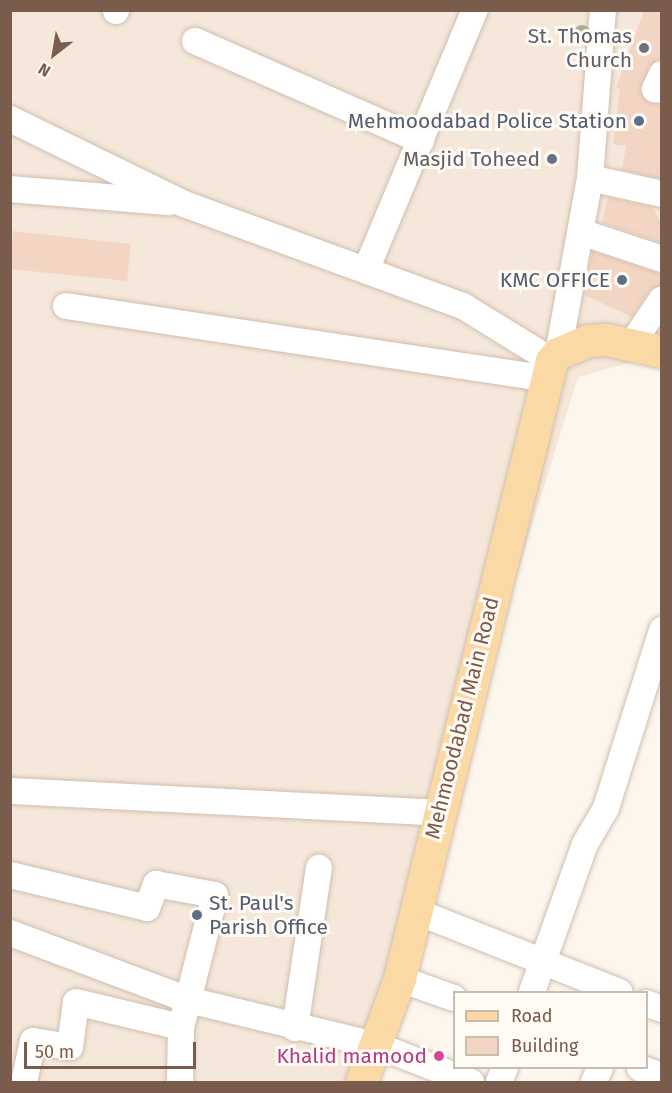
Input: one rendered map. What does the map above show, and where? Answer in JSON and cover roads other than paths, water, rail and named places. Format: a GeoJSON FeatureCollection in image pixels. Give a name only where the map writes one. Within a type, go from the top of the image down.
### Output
{"type":"FeatureCollection","features":[{"type":"Feature","properties":{"kind":"main road"},"geometry":{"type":"LineString","coordinates":[[552,365],[589,341],[662,351]]}},
{"type":"Feature","properties":{"kind":"main road","name":"Mehmoodabad Main Road"},"geometry":{"type":"LineString","coordinates":[[362,1083],[400,979],[438,813],[552,365]]}},
{"type":"Feature","properties":{"kind":"street"},"geometry":{"type":"LineString","coordinates":[[366,270],[475,10]]}},
{"type":"Feature","properties":{"kind":"street","name":"Mehmoodabad Main Road"},"geometry":{"type":"LineString","coordinates":[[552,365],[581,232],[590,178],[603,10]]}},
{"type":"Feature","properties":{"kind":"street"},"geometry":{"type":"LineString","coordinates":[[195,41],[421,140]]}},
{"type":"Feature","properties":{"kind":"street"},"geometry":{"type":"LineString","coordinates":[[662,74],[655,89],[662,90]]}},
{"type":"Feature","properties":{"kind":"street"},"geometry":{"type":"LineString","coordinates":[[10,119],[184,204],[463,306],[552,365]]}},
{"type":"Feature","properties":{"kind":"street"},"geometry":{"type":"LineString","coordinates":[[590,178],[662,194]]}},
{"type":"Feature","properties":{"kind":"street"},"geometry":{"type":"LineString","coordinates":[[10,189],[184,204]]}},
{"type":"Feature","properties":{"kind":"street"},"geometry":{"type":"LineString","coordinates":[[581,232],[662,259]]}},
{"type":"Feature","properties":{"kind":"street"},"geometry":{"type":"LineString","coordinates":[[631,345],[662,298]]}},
{"type":"Feature","properties":{"kind":"street"},"geometry":{"type":"LineString","coordinates":[[66,306],[552,365]]}},
{"type":"Feature","properties":{"kind":"street"},"geometry":{"type":"LineString","coordinates":[[533,991],[585,844],[606,808],[662,630]]}},
{"type":"Feature","properties":{"kind":"street"},"geometry":{"type":"LineString","coordinates":[[10,792],[438,813]]}},
{"type":"Feature","properties":{"kind":"street"},"geometry":{"type":"LineString","coordinates":[[295,1028],[319,868]]}},
{"type":"Feature","properties":{"kind":"street"},"geometry":{"type":"LineString","coordinates":[[10,875],[147,908],[156,884],[215,895],[181,1027],[180,1083]]}},
{"type":"Feature","properties":{"kind":"street"},"geometry":{"type":"LineString","coordinates":[[415,911],[615,991]]}},
{"type":"Feature","properties":{"kind":"street"},"geometry":{"type":"LineString","coordinates":[[10,933],[188,1000],[295,1028],[376,1045],[471,1083]]}},
{"type":"Feature","properties":{"kind":"street"},"geometry":{"type":"LineString","coordinates":[[400,979],[453,998]]}},
{"type":"Feature","properties":{"kind":"street"},"geometry":{"type":"LineString","coordinates":[[24,1083],[33,1041],[70,1047],[76,1002],[181,1027]]}},
{"type":"Feature","properties":{"kind":"street"},"geometry":{"type":"LineString","coordinates":[[499,1083],[505,1069]]}},
{"type":"Feature","properties":{"kind":"street"},"geometry":{"type":"LineString","coordinates":[[594,1083],[600,1069]]}},
{"type":"Feature","properties":{"kind":"street"},"geometry":{"type":"LineString","coordinates":[[643,1069],[662,1076]]}},
{"type":"Feature","properties":{"kind":"place","name":"St. Thomas Church"},"geometry":{"type":"Point","coordinates":[644,48]}},
{"type":"Feature","properties":{"kind":"place","name":"Mehmoodabad Police Station"},"geometry":{"type":"Point","coordinates":[639,121]}},
{"type":"Feature","properties":{"kind":"place","name":"Masjid Toheed"},"geometry":{"type":"Point","coordinates":[552,159]}},
{"type":"Feature","properties":{"kind":"place","name":"KMC OFFICE"},"geometry":{"type":"Point","coordinates":[622,280]}},
{"type":"Feature","properties":{"kind":"place","name":"St. Paul's Parish Office"},"geometry":{"type":"Point","coordinates":[197,915]}},
{"type":"Feature","properties":{"kind":"place","name":"Khalid mamood"},"geometry":{"type":"Point","coordinates":[439,1056]}}]}
